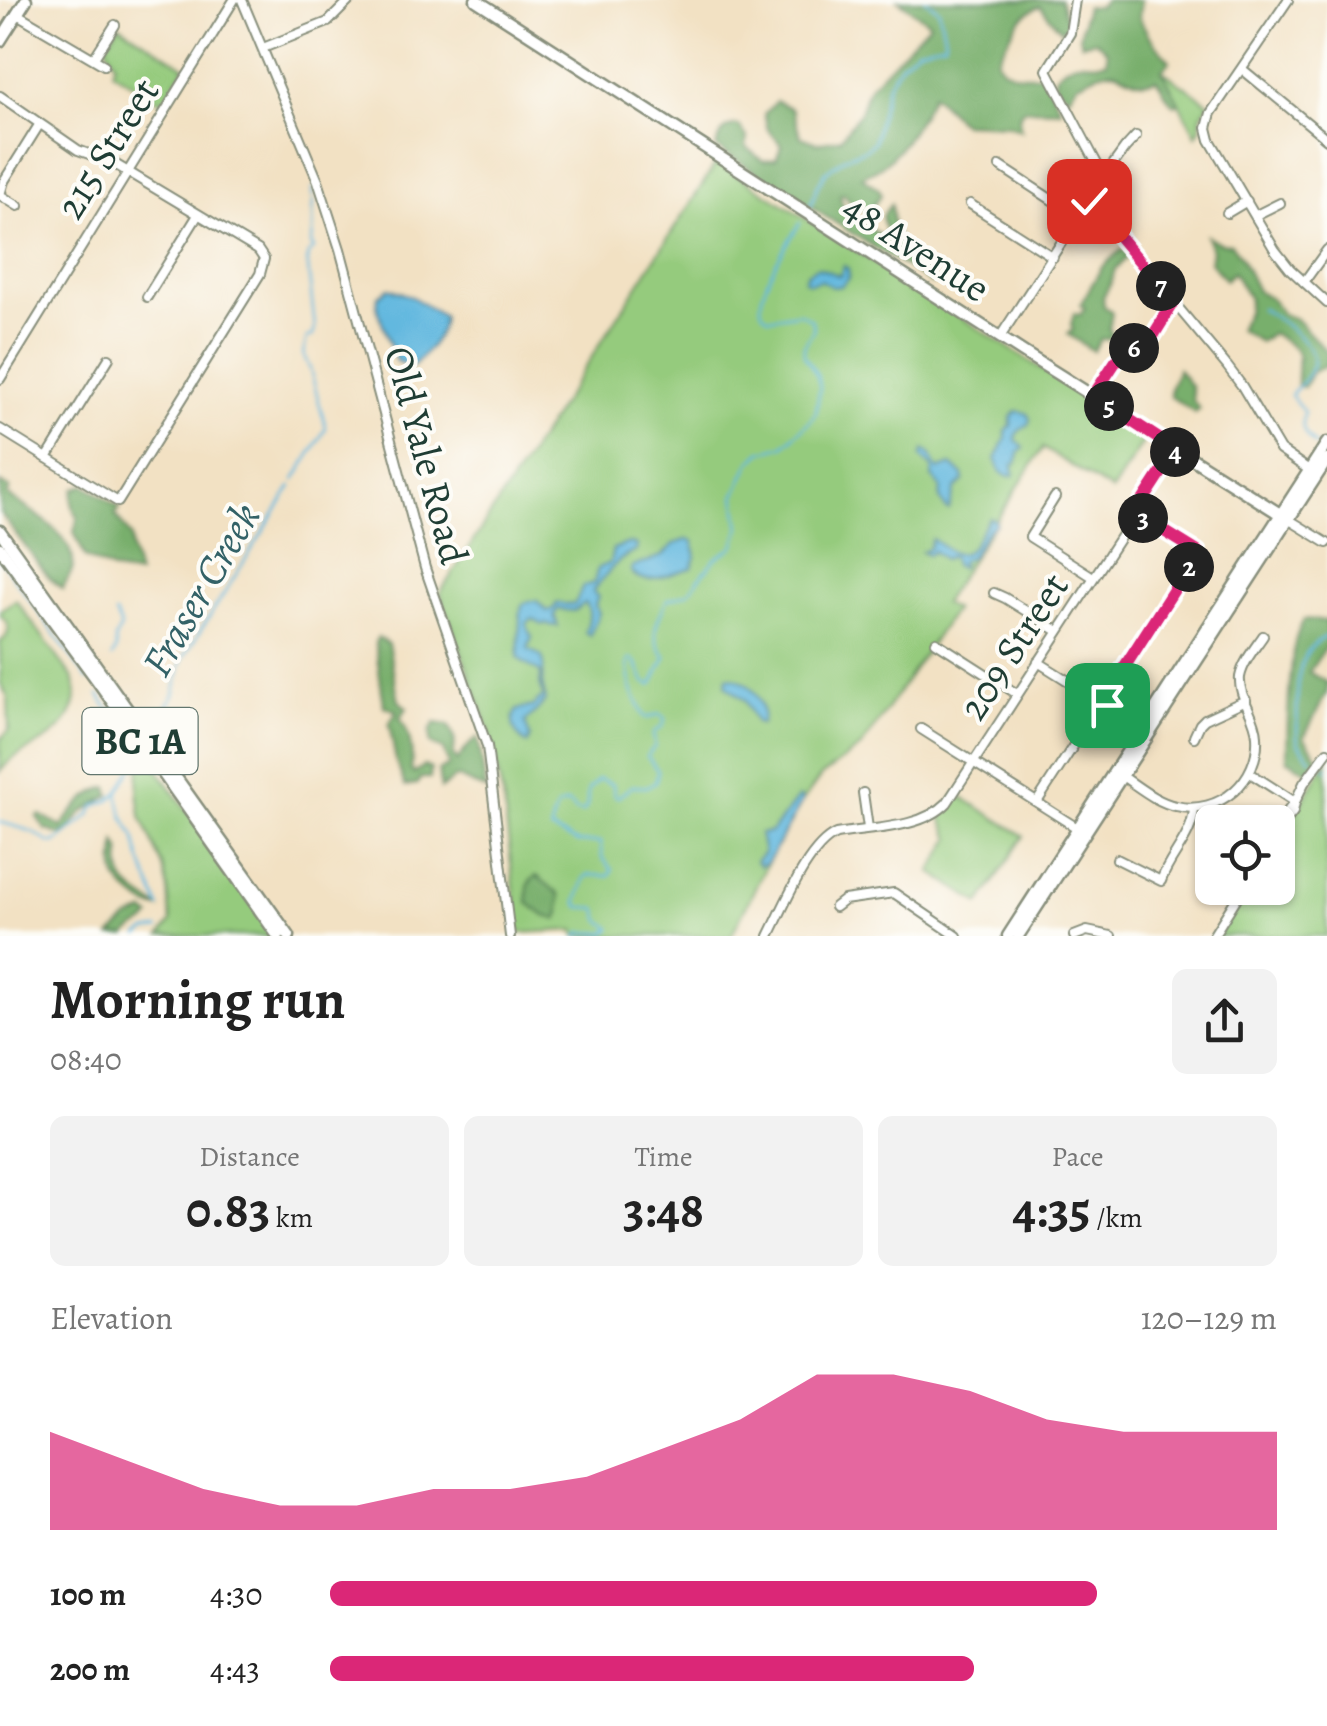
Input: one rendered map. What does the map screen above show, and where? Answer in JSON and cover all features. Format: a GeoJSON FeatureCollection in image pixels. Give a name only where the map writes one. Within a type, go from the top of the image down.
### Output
{"type":"FeatureCollection","features":[{"type":"Feature","properties":{"kind":"main road"},"geometry":{"type":"LineString","coordinates":[[0,41],[26,0]]}},
{"type":"Feature","properties":{"kind":"main road","name":"48 Avenue"},"geometry":{"type":"LineString","coordinates":[[476,0],[1284,516]]}},
{"type":"Feature","properties":{"kind":"main road"},"geometry":{"type":"LineString","coordinates":[[1008,936],[1122,776],[1327,444]]}},
{"type":"Feature","properties":{"kind":"main road"},"geometry":{"type":"LineString","coordinates":[[1018,936],[1143,728],[1284,516],[1327,460]]}},
{"type":"Feature","properties":{"kind":"main road","name":"BC 1A"},"geometry":{"type":"LineString","coordinates":[[0,532],[289,936]]}},
{"type":"Feature","properties":{"kind":"main road","name":"BC 1A"},"geometry":{"type":"LineString","coordinates":[[0,548],[278,936]]}},
{"type":"Feature","properties":{"kind":"street","name":"215 Street"},"geometry":{"type":"LineString","coordinates":[[0,379],[234,0]]}},
{"type":"Feature","properties":{"kind":"street","name":"Old Yale Road"},"geometry":{"type":"LineString","coordinates":[[242,0],[318,181],[340,249],[425,568],[487,746],[510,936]]}},
{"type":"Feature","properties":{"kind":"street"},"geometry":{"type":"LineString","coordinates":[[263,48],[328,22],[350,0]]}},
{"type":"Feature","properties":{"kind":"street"},"geometry":{"type":"LineString","coordinates":[[1075,0],[1070,33],[1047,70],[1104,177]]}},
{"type":"Feature","properties":{"kind":"street"},"geometry":{"type":"LineString","coordinates":[[1288,0],[1211,113],[1206,128],[1275,250],[1290,270],[1327,303]]}},
{"type":"Feature","properties":{"kind":"street"},"geometry":{"type":"LineString","coordinates":[[18,14],[104,65]]}},
{"type":"Feature","properties":{"kind":"street"},"geometry":{"type":"LineString","coordinates":[[94,58],[115,25]]}},
{"type":"Feature","properties":{"kind":"street"},"geometry":{"type":"LineString","coordinates":[[1242,69],[1325,133]]}},
{"type":"Feature","properties":{"kind":"street"},"geometry":{"type":"LineString","coordinates":[[0,96],[82,152],[113,163],[258,250],[264,259],[260,274],[118,502],[0,429]]}},
{"type":"Feature","properties":{"kind":"street"},"geometry":{"type":"LineString","coordinates":[[18,206],[0,195],[4,180],[39,125]]}},
{"type":"Feature","properties":{"kind":"street"},"geometry":{"type":"LineString","coordinates":[[1000,337],[1104,177],[1136,136]]}},
{"type":"Feature","properties":{"kind":"street"},"geometry":{"type":"LineString","coordinates":[[1000,166],[1078,217]]}},
{"type":"Feature","properties":{"kind":"street"},"geometry":{"type":"LineString","coordinates":[[1089,201],[1242,386],[1280,450],[1309,470]]}},
{"type":"Feature","properties":{"kind":"street"},"geometry":{"type":"LineString","coordinates":[[1226,213],[1247,201]]}},
{"type":"Feature","properties":{"kind":"street"},"geometry":{"type":"LineString","coordinates":[[1256,215],[1280,203]]}},
{"type":"Feature","properties":{"kind":"street"},"geometry":{"type":"LineString","coordinates":[[970,204],[1053,257]]}},
{"type":"Feature","properties":{"kind":"street"},"geometry":{"type":"LineString","coordinates":[[148,297],[198,215]]}},
{"type":"Feature","properties":{"kind":"street"},"geometry":{"type":"LineString","coordinates":[[1304,282],[1327,250]]}},
{"type":"Feature","properties":{"kind":"street"},"geometry":{"type":"LineString","coordinates":[[1093,396],[1116,361],[1153,336],[1174,302]]}},
{"type":"Feature","properties":{"kind":"street"},"geometry":{"type":"LineString","coordinates":[[47,458],[109,358]]}},
{"type":"Feature","properties":{"kind":"street","name":"209 Street"},"geometry":{"type":"LineString","coordinates":[[770,936],[820,844],[836,834],[914,822],[933,815],[947,803],[1176,450]]}},
{"type":"Feature","properties":{"kind":"street"},"geometry":{"type":"LineString","coordinates":[[1056,497],[1030,538],[1093,578]]}},
{"type":"Feature","properties":{"kind":"street"},"geometry":{"type":"LineString","coordinates":[[1037,802],[1198,552],[1135,513]]}},
{"type":"Feature","properties":{"kind":"street","name":"48 Avenue"},"geometry":{"type":"LineString","coordinates":[[1284,516],[1327,543]]}},
{"type":"Feature","properties":{"kind":"street"},"geometry":{"type":"LineString","coordinates":[[994,594],[1058,631]]}},
{"type":"Feature","properties":{"kind":"street"},"geometry":{"type":"LineString","coordinates":[[1122,776],[1162,802],[1180,807],[1213,804],[1237,789],[1250,772],[1257,750],[1257,733],[1240,686],[1241,672],[1263,636]]}},
{"type":"Feature","properties":{"kind":"street"},"geometry":{"type":"LineString","coordinates":[[936,642],[1018,694]]}},
{"type":"Feature","properties":{"kind":"street"},"geometry":{"type":"LineString","coordinates":[[1038,662],[1143,728]]}},
{"type":"Feature","properties":{"kind":"street"},"geometry":{"type":"LineString","coordinates":[[1194,736],[1205,719],[1246,700]]}},
{"type":"Feature","properties":{"kind":"street"},"geometry":{"type":"LineString","coordinates":[[921,729],[1081,830]]}},
{"type":"Feature","properties":{"kind":"street"},"geometry":{"type":"LineString","coordinates":[[1295,807],[1301,788],[1327,752]]}},
{"type":"Feature","properties":{"kind":"street"},"geometry":{"type":"LineString","coordinates":[[1250,772],[1298,799]]}},
{"type":"Feature","properties":{"kind":"street"},"geometry":{"type":"LineString","coordinates":[[863,793],[868,828]]}},
{"type":"Feature","properties":{"kind":"street"},"geometry":{"type":"LineString","coordinates":[[1117,859],[1161,881],[1188,835],[1194,808]]}},
{"type":"Feature","properties":{"kind":"street"},"geometry":{"type":"LineString","coordinates":[[835,907],[844,900],[894,893],[957,936]]}},
{"type":"Feature","properties":{"kind":"street"},"geometry":{"type":"LineString","coordinates":[[1213,936],[1232,905]]}},
{"type":"Feature","properties":{"kind":"street"},"geometry":{"type":"LineString","coordinates":[[1078,934],[1111,936]]}},
{"type":"Feature","properties":{"kind":"green space"},"geometry":{"type":"Polygon","coordinates":[[[898,0],[1060,0],[1068,23],[1062,31],[1040,6],[1032,10],[1020,21],[997,59],[1010,72],[1043,74],[1061,110],[1024,109],[1019,116],[1021,130],[1008,125],[962,123],[932,94],[898,150],[882,166],[862,177],[881,195],[872,207],[865,211],[845,194],[840,195],[844,208],[882,237],[886,233],[882,216],[891,204],[895,231],[906,256],[933,278],[932,284],[716,147],[726,129],[739,126],[747,137],[746,147],[763,161],[776,159],[782,145],[768,130],[764,114],[776,101],[792,109],[801,137],[818,143],[841,138],[860,112],[869,87],[930,23],[898,0]]]}},
{"type":"Feature","properties":{"kind":"green space"},"geometry":{"type":"Polygon","coordinates":[[[1105,0],[1141,0],[1139,17],[1170,61],[1162,70],[1179,103],[1171,102],[1156,79],[1142,82],[1116,72],[1101,72],[1078,83],[1069,97],[1055,85],[1055,76],[1070,64],[1107,61],[1107,51],[1095,40],[1082,44],[1079,37],[1086,6],[1098,7],[1105,0]]]}},
{"type":"Feature","properties":{"kind":"green space"},"geometry":{"type":"Polygon","coordinates":[[[119,25],[185,67],[163,103],[112,71],[115,62],[106,45],[119,25]]]}},
{"type":"Feature","properties":{"kind":"green space"},"geometry":{"type":"Polygon","coordinates":[[[1161,70],[1209,103],[1196,135],[1161,70]]]}},
{"type":"Feature","properties":{"kind":"green space"},"geometry":{"type":"Polygon","coordinates":[[[717,162],[1147,436],[1112,491],[1043,448],[943,603],[954,610],[862,746],[821,776],[801,804],[731,936],[576,936],[575,930],[519,933],[504,803],[488,727],[440,593],[717,162]]]}},
{"type":"Feature","properties":{"kind":"green space"},"geometry":{"type":"Polygon","coordinates":[[[1207,236],[1231,244],[1257,291],[1271,298],[1282,314],[1296,319],[1327,352],[1327,366],[1312,372],[1304,387],[1297,386],[1297,354],[1290,345],[1272,333],[1260,342],[1239,330],[1249,299],[1233,272],[1225,280],[1210,262],[1212,250],[1207,236]]]}},
{"type":"Feature","properties":{"kind":"green space"},"geometry":{"type":"Polygon","coordinates":[[[1122,249],[1129,256],[1115,269],[1103,297],[1104,306],[1112,313],[1112,334],[1109,339],[1101,339],[1093,351],[1068,334],[1073,330],[1074,313],[1080,315],[1085,308],[1080,305],[1102,267],[1122,249]]]}},
{"type":"Feature","properties":{"kind":"green space"},"geometry":{"type":"Polygon","coordinates":[[[1178,369],[1191,386],[1193,401],[1200,409],[1195,413],[1170,396],[1178,369]]]}},
{"type":"Feature","properties":{"kind":"green space"},"geometry":{"type":"Polygon","coordinates":[[[0,483],[10,489],[7,495],[49,524],[67,544],[73,566],[63,589],[50,579],[0,513],[0,483]]]}},
{"type":"Feature","properties":{"kind":"green space"},"geometry":{"type":"Polygon","coordinates":[[[85,485],[120,508],[115,514],[131,537],[138,575],[114,571],[85,557],[74,532],[78,517],[72,500],[74,489],[85,485]]]}},
{"type":"Feature","properties":{"kind":"green space"},"geometry":{"type":"Polygon","coordinates":[[[16,600],[73,678],[76,698],[61,728],[0,772],[0,740],[9,730],[8,698],[0,683],[0,642],[8,629],[0,610],[16,600]]]}},
{"type":"Feature","properties":{"kind":"green space"},"geometry":{"type":"Polygon","coordinates":[[[1304,619],[1327,621],[1327,645],[1309,672],[1327,683],[1327,692],[1304,737],[1318,757],[1309,773],[1287,759],[1292,658],[1304,619]]]}},
{"type":"Feature","properties":{"kind":"green space"},"geometry":{"type":"Polygon","coordinates":[[[378,637],[388,644],[399,701],[407,708],[400,718],[410,744],[411,771],[424,766],[431,769],[430,778],[420,778],[418,784],[405,786],[396,761],[389,724],[397,711],[384,706],[375,642],[378,637]]]}},
{"type":"Feature","properties":{"kind":"green space"},"geometry":{"type":"Polygon","coordinates":[[[435,723],[448,725],[457,761],[478,737],[486,790],[456,777],[441,789],[438,771],[449,765],[443,750],[430,744],[430,731],[435,723]]]}},
{"type":"Feature","properties":{"kind":"green space"},"geometry":{"type":"Polygon","coordinates":[[[146,753],[277,936],[161,936],[171,922],[163,867],[141,816],[139,771],[146,753]]]}},
{"type":"Feature","properties":{"kind":"green space"},"geometry":{"type":"Polygon","coordinates":[[[1327,760],[1327,936],[1217,936],[1236,905],[1295,905],[1295,812],[1327,760]]]}},
{"type":"Feature","properties":{"kind":"green space"},"geometry":{"type":"Polygon","coordinates":[[[108,787],[110,795],[82,813],[60,835],[45,829],[37,817],[41,815],[62,827],[81,802],[108,787]]]}},
{"type":"Feature","properties":{"kind":"green space"},"geometry":{"type":"Polygon","coordinates":[[[957,794],[1024,836],[980,904],[931,872],[951,839],[940,815],[957,794]]]}},
{"type":"Feature","properties":{"kind":"green space"},"geometry":{"type":"Polygon","coordinates":[[[116,842],[124,879],[159,908],[143,903],[118,881],[116,842]]]}},
{"type":"Feature","properties":{"kind":"green space"},"geometry":{"type":"Polygon","coordinates":[[[537,876],[560,895],[557,919],[545,916],[528,903],[529,884],[537,876]]]}},
{"type":"Feature","properties":{"kind":"green space"},"geometry":{"type":"Polygon","coordinates":[[[145,912],[151,917],[146,923],[127,936],[111,936],[128,919],[145,912]]]}},
{"type":"Feature","properties":{"kind":"water"},"geometry":{"type":"Polygon","coordinates":[[[844,266],[849,277],[841,286],[804,280],[817,267],[840,276],[844,266]]]}},
{"type":"Feature","properties":{"kind":"water"},"geometry":{"type":"Polygon","coordinates":[[[389,288],[411,296],[443,317],[436,338],[412,367],[396,361],[377,308],[378,296],[389,288]]]}},
{"type":"Feature","properties":{"kind":"water"},"geometry":{"type":"Polygon","coordinates":[[[1017,411],[1027,413],[1030,419],[1017,434],[1016,441],[1024,447],[1013,465],[1014,475],[1009,476],[1001,472],[996,459],[1011,426],[1011,417],[1017,411]]]}},
{"type":"Feature","properties":{"kind":"water"},"geometry":{"type":"Polygon","coordinates":[[[924,450],[938,470],[951,465],[963,475],[964,481],[955,489],[949,510],[940,499],[941,487],[932,477],[933,467],[921,457],[924,450]]]}},
{"type":"Feature","properties":{"kind":"water"},"geometry":{"type":"Polygon","coordinates":[[[990,518],[996,524],[971,556],[960,562],[960,568],[954,565],[952,556],[944,559],[933,551],[928,555],[922,552],[929,548],[932,539],[954,553],[967,551],[990,518]]]}},
{"type":"Feature","properties":{"kind":"water"},"geometry":{"type":"Polygon","coordinates":[[[693,541],[696,557],[692,568],[651,579],[631,571],[662,556],[674,544],[693,541]]]}},
{"type":"Feature","properties":{"kind":"water"},"geometry":{"type":"Polygon","coordinates":[[[629,543],[637,545],[636,551],[617,563],[594,589],[599,613],[590,635],[585,632],[589,613],[585,603],[574,611],[558,609],[554,615],[558,626],[533,619],[527,623],[532,637],[528,649],[544,662],[542,683],[546,701],[525,722],[530,737],[527,744],[514,728],[514,715],[544,696],[540,684],[541,673],[518,657],[522,605],[537,601],[547,611],[557,603],[573,605],[583,586],[594,583],[598,568],[610,563],[613,549],[629,543]]]}},
{"type":"Feature","properties":{"kind":"water"},"geometry":{"type":"Polygon","coordinates":[[[727,677],[743,682],[755,693],[762,708],[761,724],[756,723],[745,700],[726,685],[727,677]]]}},
{"type":"Feature","properties":{"kind":"water"},"geometry":{"type":"Polygon","coordinates":[[[798,798],[802,802],[767,863],[760,866],[756,861],[764,853],[760,834],[771,832],[798,798]]]}},
{"type":"Feature","properties":{"kind":"waterway"},"geometry":{"type":"LineString","coordinates":[[810,207],[826,172],[874,142],[887,85],[901,63],[919,48],[944,43],[939,10],[926,0]]}},
{"type":"Feature","properties":{"kind":"waterway","name":"Fraser Creek"},"geometry":{"type":"LineString","coordinates":[[313,188],[313,197]]}},
{"type":"Feature","properties":{"kind":"waterway","name":"Fraser Creek"},"geometry":{"type":"LineString","coordinates":[[295,480],[326,428],[303,354],[307,337],[313,336],[315,328],[307,258],[314,249],[314,201]]}},
{"type":"Feature","properties":{"kind":"waterway"},"geometry":{"type":"LineString","coordinates":[[578,936],[581,932],[605,933],[611,929],[601,921],[597,908],[580,907],[577,902],[585,877],[609,876],[612,870],[602,857],[600,842],[578,843],[551,830],[557,807],[568,803],[583,812],[588,790],[599,779],[613,785],[618,797],[632,786],[655,783],[658,771],[647,756],[655,746],[653,733],[663,726],[665,719],[660,714],[644,716],[631,688],[628,662],[635,661],[645,682],[653,683],[666,657],[656,635],[667,600],[688,593],[715,559],[734,546],[740,528],[735,495],[750,463],[761,452],[783,446],[816,412],[820,387],[804,355],[804,346],[814,328],[811,319],[799,313],[769,318],[761,308],[770,275],[800,223]]}},
{"type":"Feature","properties":{"kind":"waterway"},"geometry":{"type":"LineString","coordinates":[[1260,308],[1292,330],[1311,352],[1311,370],[1291,395],[1304,412],[1304,431],[1317,446]]}},
{"type":"Feature","properties":{"kind":"waterway","name":"Fraser Creek"},"geometry":{"type":"LineString","coordinates":[[159,721],[174,695],[182,660],[292,486]]}},
{"type":"Feature","properties":{"kind":"waterway"},"geometry":{"type":"LineString","coordinates":[[0,559],[88,680]]}},
{"type":"Feature","properties":{"kind":"waterway"},"geometry":{"type":"LineString","coordinates":[[112,657],[121,627],[115,614]]}},
{"type":"Feature","properties":{"kind":"waterway"},"geometry":{"type":"LineString","coordinates":[[1311,759],[1298,743],[1299,679],[1307,654],[1327,636]]}},
{"type":"Feature","properties":{"kind":"waterway","name":"Fraser Creek"},"geometry":{"type":"LineString","coordinates":[[99,695],[140,754],[118,793],[123,816],[135,837],[160,908]]}},
{"type":"Feature","properties":{"kind":"waterway"},"geometry":{"type":"LineString","coordinates":[[0,822],[55,843],[90,815],[95,806],[117,794]]}},
{"type":"Feature","properties":{"kind":"waterway","name":"Fraser Creek"},"geometry":{"type":"LineString","coordinates":[[139,936],[159,929]]}},
{"type":"Feature","properties":{"kind":"route"},"geometry":{"type":"LineString","coordinates":[[1089,201],[1174,302],[1153,336],[1116,361],[1093,396],[1176,450],[1135,513],[1198,552],[1102,702],[1107,705]]}}]}
